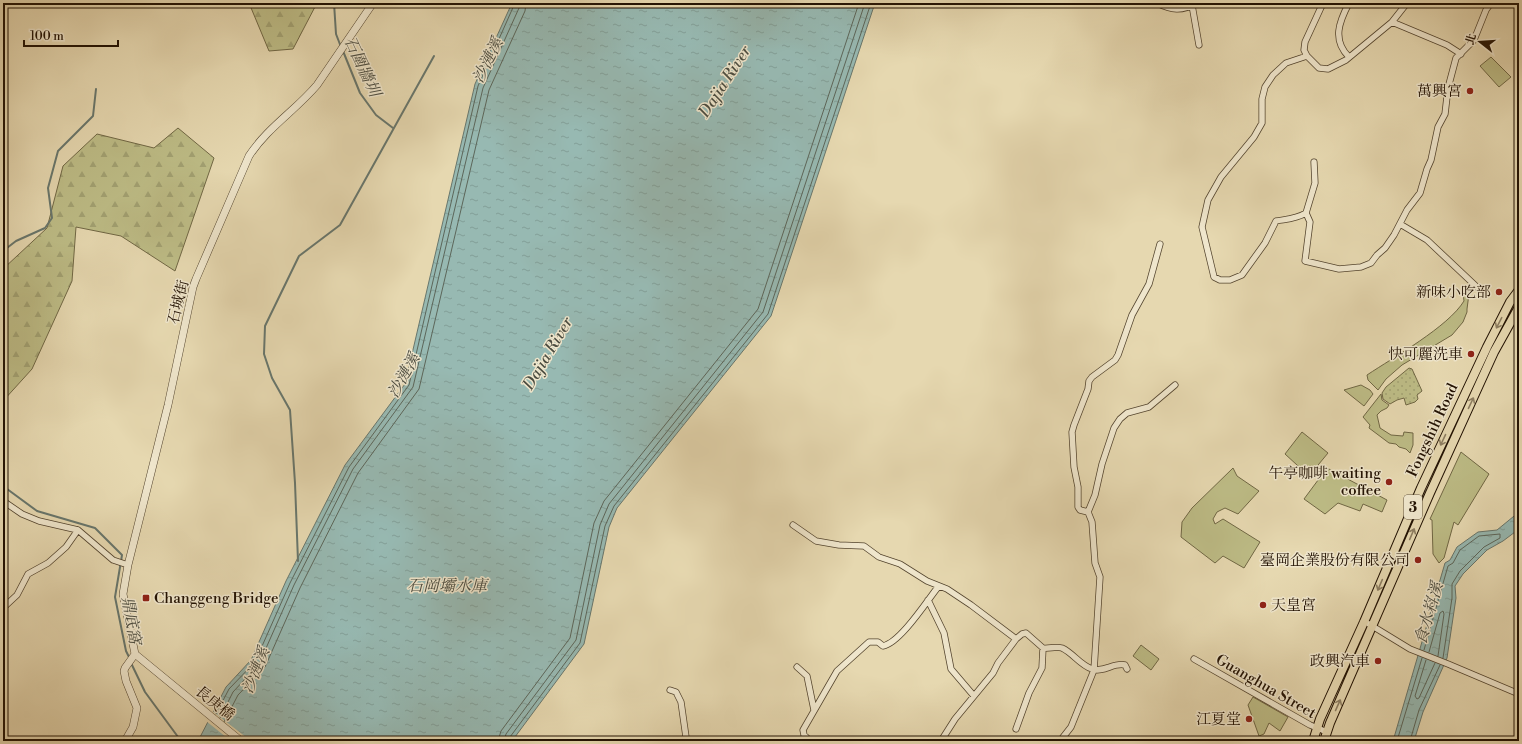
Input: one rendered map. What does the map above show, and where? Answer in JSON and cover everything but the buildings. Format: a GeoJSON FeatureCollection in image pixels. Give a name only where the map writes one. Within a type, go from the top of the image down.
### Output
{"type":"FeatureCollection","features":[{"type":"Feature","properties":{"kind":"main road","name":"Fongshih Road"},"geometry":{"type":"LineString","coordinates":[[1312,741],[1316,728],[1364,622],[1421,488],[1486,347],[1510,302],[1519,290]]}},
{"type":"Feature","properties":{"kind":"main road","name":"Fongshih Road"},"geometry":{"type":"LineString","coordinates":[[1324,741],[1447,456],[1494,352],[1519,307]]}},
{"type":"Feature","properties":{"kind":"street","name":"石城街"},"geometry":{"type":"LineString","coordinates":[[135,654],[123,594],[126,564],[168,405],[193,287],[246,164],[257,145],[263,137],[318,85],[373,3]]}},
{"type":"Feature","properties":{"kind":"street"},"geometry":{"type":"LineString","coordinates":[[1156,3],[1173,9],[1186,9],[1194,4],[1199,45]]}},
{"type":"Feature","properties":{"kind":"street"},"geometry":{"type":"LineString","coordinates":[[1323,3],[1305,42],[1304,50],[1307,56],[1318,68],[1328,69],[1349,57],[1392,22],[1407,3]]}},
{"type":"Feature","properties":{"kind":"street"},"geometry":{"type":"LineString","coordinates":[[1349,3],[1340,23],[1339,33],[1340,42],[1344,52],[1349,57]]}},
{"type":"Feature","properties":{"kind":"street"},"geometry":{"type":"LineString","coordinates":[[1314,162],[1316,183],[1306,213],[1310,222],[1305,261],[1339,269],[1361,267],[1371,263],[1385,248],[1407,210],[1420,193],[1426,169],[1431,160],[1438,127],[1445,114],[1448,88],[1456,58],[1474,40],[1486,10],[1491,3]]}},
{"type":"Feature","properties":{"kind":"street"},"geometry":{"type":"LineString","coordinates":[[1392,22],[1447,45],[1461,54]]}},
{"type":"Feature","properties":{"kind":"street"},"geometry":{"type":"LineString","coordinates":[[1306,213],[1292,219],[1276,220],[1265,243],[1242,275],[1230,280],[1220,280],[1214,277],[1202,227],[1208,200],[1221,177],[1254,137],[1262,123],[1262,99],[1265,87],[1273,75],[1286,63],[1307,56]]}},
{"type":"Feature","properties":{"kind":"street"},"geometry":{"type":"LineString","coordinates":[[1400,224],[1427,240],[1479,289]]}},
{"type":"Feature","properties":{"kind":"street"},"geometry":{"type":"LineString","coordinates":[[1088,512],[1080,510],[1078,507],[1078,487],[1074,463],[1072,432],[1088,389],[1089,381],[1092,377],[1115,360],[1118,355],[1132,315],[1148,284],[1160,244]]}},
{"type":"Feature","properties":{"kind":"street"},"geometry":{"type":"LineString","coordinates":[[1060,741],[1071,727],[1094,670],[1100,577],[1095,563],[1092,522],[1088,512],[1095,495],[1102,464],[1112,435],[1120,419],[1127,414],[1155,403],[1176,385]]}},
{"type":"Feature","properties":{"kind":"street"},"geometry":{"type":"LineString","coordinates":[[3,501],[22,514],[39,521],[78,530],[99,550],[113,560],[126,564]]}},
{"type":"Feature","properties":{"kind":"street"},"geometry":{"type":"LineString","coordinates":[[793,525],[816,541],[839,545],[864,546],[879,557],[900,564],[971,605],[1016,639]]}},
{"type":"Feature","properties":{"kind":"street"},"geometry":{"type":"LineString","coordinates":[[3,608],[17,595],[28,574],[48,563],[66,547],[78,530]]}},
{"type":"Feature","properties":{"kind":"street"},"geometry":{"type":"LineString","coordinates":[[810,741],[803,733],[814,710],[837,671],[869,642],[878,642],[883,646],[891,644],[912,622],[938,587]]}},
{"type":"Feature","properties":{"kind":"street"},"geometry":{"type":"LineString","coordinates":[[928,600],[944,633],[951,669],[974,696]]}},
{"type":"Feature","properties":{"kind":"street"},"geometry":{"type":"LineString","coordinates":[[1364,622],[1410,649],[1519,694]]}},
{"type":"Feature","properties":{"kind":"street"},"geometry":{"type":"LineString","coordinates":[[941,741],[955,719],[993,673],[998,663],[1016,639],[1022,634],[1026,633],[1043,648],[1062,648],[1082,664],[1094,670],[1121,664],[1125,665],[1127,669]]}},
{"type":"Feature","properties":{"kind":"street"},"geometry":{"type":"LineString","coordinates":[[1016,729],[1029,693],[1042,668],[1043,648]]}},
{"type":"Feature","properties":{"kind":"street"},"geometry":{"type":"LineString","coordinates":[[125,741],[133,727],[137,708],[126,682],[125,668],[135,654]]}},
{"type":"Feature","properties":{"kind":"street","name":"長庚橋"},"geometry":{"type":"LineString","coordinates":[[135,654],[241,741]]}},
{"type":"Feature","properties":{"kind":"street","name":"Guanghua Street"},"geometry":{"type":"LineString","coordinates":[[1194,659],[1316,728],[1327,732]]}},
{"type":"Feature","properties":{"kind":"street"},"geometry":{"type":"LineString","coordinates":[[797,667],[807,676],[814,710]]}},
{"type":"Feature","properties":{"kind":"street"},"geometry":{"type":"LineString","coordinates":[[670,690],[676,692],[681,702],[686,737]]}},
{"type":"Feature","properties":{"kind":"green space"},"geometry":{"type":"Polygon","coordinates":[[[249,3],[317,3],[293,49],[269,51],[249,3]]]}},
{"type":"Feature","properties":{"kind":"green space"},"geometry":{"type":"Polygon","coordinates":[[[1491,57],[1511,77],[1499,87],[1480,66],[1491,57]]]}},
{"type":"Feature","properties":{"kind":"green space"},"geometry":{"type":"Polygon","coordinates":[[[178,128],[214,158],[175,271],[121,236],[76,227],[72,281],[32,369],[3,401],[3,269],[47,228],[63,166],[97,134],[154,148],[178,128]]]}},
{"type":"Feature","properties":{"kind":"green space"},"geometry":{"type":"Polygon","coordinates":[[[1470,286],[1467,312],[1463,322],[1452,335],[1402,365],[1386,379],[1378,390],[1368,380],[1367,375],[1420,341],[1446,321],[1464,301],[1463,293],[1470,286]]]}},
{"type":"Feature","properties":{"kind":"green space"},"geometry":{"type":"Polygon","coordinates":[[[1409,368],[1412,369],[1422,391],[1417,395],[1418,399],[1415,402],[1406,405],[1404,398],[1390,404],[1383,399],[1382,393],[1386,387],[1409,368]]]}},
{"type":"Feature","properties":{"kind":"green space"},"geometry":{"type":"Polygon","coordinates":[[[1361,385],[1370,390],[1373,394],[1364,406],[1344,390],[1361,385]]]}},
{"type":"Feature","properties":{"kind":"green space"},"geometry":{"type":"Polygon","coordinates":[[[1381,394],[1382,400],[1389,405],[1377,415],[1380,428],[1391,435],[1403,436],[1404,432],[1413,433],[1413,445],[1410,453],[1406,449],[1399,447],[1396,444],[1389,443],[1369,428],[1370,425],[1363,417],[1381,394]]]}},
{"type":"Feature","properties":{"kind":"green space"},"geometry":{"type":"Polygon","coordinates":[[[1302,432],[1328,453],[1309,476],[1285,454],[1302,432]]]}},
{"type":"Feature","properties":{"kind":"green space"},"geometry":{"type":"Polygon","coordinates":[[[1461,452],[1489,474],[1458,525],[1454,522],[1444,558],[1439,563],[1433,554],[1432,520],[1430,519],[1461,452]]]}},
{"type":"Feature","properties":{"kind":"green space"},"geometry":{"type":"Polygon","coordinates":[[[1233,468],[1237,476],[1259,491],[1238,514],[1225,508],[1217,512],[1213,519],[1215,524],[1223,519],[1260,542],[1244,568],[1223,556],[1215,563],[1181,537],[1182,522],[1192,508],[1233,468]]]}},
{"type":"Feature","properties":{"kind":"green space"},"geometry":{"type":"Polygon","coordinates":[[[1327,468],[1387,500],[1382,512],[1363,504],[1360,511],[1338,503],[1325,514],[1304,499],[1327,468]]]}},
{"type":"Feature","properties":{"kind":"green space"},"geometry":{"type":"Polygon","coordinates":[[[1141,645],[1159,659],[1151,670],[1133,656],[1141,645]]]}},
{"type":"Feature","properties":{"kind":"green space"},"geometry":{"type":"Polygon","coordinates":[[[1253,697],[1288,717],[1280,731],[1269,723],[1264,734],[1259,736],[1248,705],[1253,697]]]}},
{"type":"Feature","properties":{"kind":"water"},"geometry":{"type":"Polygon","coordinates":[[[512,3],[875,3],[771,316],[617,508],[609,527],[584,644],[512,741],[198,741],[226,687],[251,660],[286,581],[345,465],[405,384],[475,84],[512,3]]]}},
{"type":"Feature","properties":{"kind":"water"},"geometry":{"type":"Polygon","coordinates":[[[1519,512],[1519,529],[1503,541],[1487,550],[1463,574],[1455,586],[1456,598],[1447,658],[1423,712],[1414,741],[1393,741],[1445,563],[1450,560],[1457,547],[1478,532],[1497,530],[1519,512]]]}},
{"type":"Feature","properties":{"kind":"pier"},"geometry":{"type":"Polygon","coordinates":[[[211,710],[251,741],[231,741],[206,721],[211,710]]]}},
{"type":"Feature","properties":{"kind":"waterway","name":"石圍牆圳"},"geometry":{"type":"LineString","coordinates":[[334,3],[336,34],[341,47]]}},
{"type":"Feature","properties":{"kind":"waterway","name":"石圍牆圳"},"geometry":{"type":"LineString","coordinates":[[343,51],[360,93],[376,115],[393,128]]}},
{"type":"Feature","properties":{"kind":"waterway"},"geometry":{"type":"LineString","coordinates":[[298,561],[290,410],[272,378],[264,354],[265,326],[299,256],[340,225],[434,56]]}},
{"type":"Feature","properties":{"kind":"waterway"},"geometry":{"type":"LineString","coordinates":[[3,251],[16,241],[45,228],[52,218],[48,188],[58,151],[93,116],[96,89]]}},
{"type":"Feature","properties":{"kind":"waterway","name":"鼎底窩"},"geometry":{"type":"LineString","coordinates":[[3,486],[37,511],[95,528],[122,555],[115,597],[126,651],[130,659]]}},
{"type":"Feature","properties":{"kind":"waterway","name":"鼎底窩"},"geometry":{"type":"LineString","coordinates":[[131,663],[145,692],[181,741]]}},
{"type":"Feature","properties":{"kind":"place","name":"萬興宮"},"geometry":{"type":"Point","coordinates":[1470,91]}},
{"type":"Feature","properties":{"kind":"place","name":"新味小吃部"},"geometry":{"type":"Point","coordinates":[1499,292]}},
{"type":"Feature","properties":{"kind":"place","name":"快可麗洗車"},"geometry":{"type":"Point","coordinates":[1471,354]}},
{"type":"Feature","properties":{"kind":"place","name":"午亭咖啡 waiting coffee"},"geometry":{"type":"Point","coordinates":[1389,482]}},
{"type":"Feature","properties":{"kind":"place","name":"臺岡企業股份有限公司"},"geometry":{"type":"Point","coordinates":[1418,560]}},
{"type":"Feature","properties":{"kind":"place","name":"Changgeng Bridge"},"geometry":{"type":"Point","coordinates":[146,598]}},
{"type":"Feature","properties":{"kind":"place","name":"天皇宮"},"geometry":{"type":"Point","coordinates":[1263,605]}},
{"type":"Feature","properties":{"kind":"place","name":"政興汽車"},"geometry":{"type":"Point","coordinates":[1378,661]}},
{"type":"Feature","properties":{"kind":"place","name":"江夏堂"},"geometry":{"type":"Point","coordinates":[1249,719]}},
{"type":"Feature","properties":{"kind":"water label","name":"沙漣溪"},"geometry":{"type":"Point","coordinates":[487,60]}},
{"type":"Feature","properties":{"kind":"water label","name":"Dajia River"},"geometry":{"type":"Point","coordinates":[724,81]}},
{"type":"Feature","properties":{"kind":"water label","name":"Dajia River"},"geometry":{"type":"Point","coordinates":[547,353]}},
{"type":"Feature","properties":{"kind":"water label","name":"沙漣溪"},"geometry":{"type":"Point","coordinates":[403,375]}},
{"type":"Feature","properties":{"kind":"water label","name":"石岡壩水庫"},"geometry":{"type":"Point","coordinates":[447,585]}},
{"type":"Feature","properties":{"kind":"water label","name":"食水嵙溪"},"geometry":{"type":"Point","coordinates":[1428,613]}},
{"type":"Feature","properties":{"kind":"water label","name":"沙漣溪"},"geometry":{"type":"Point","coordinates":[255,670]}}]}
